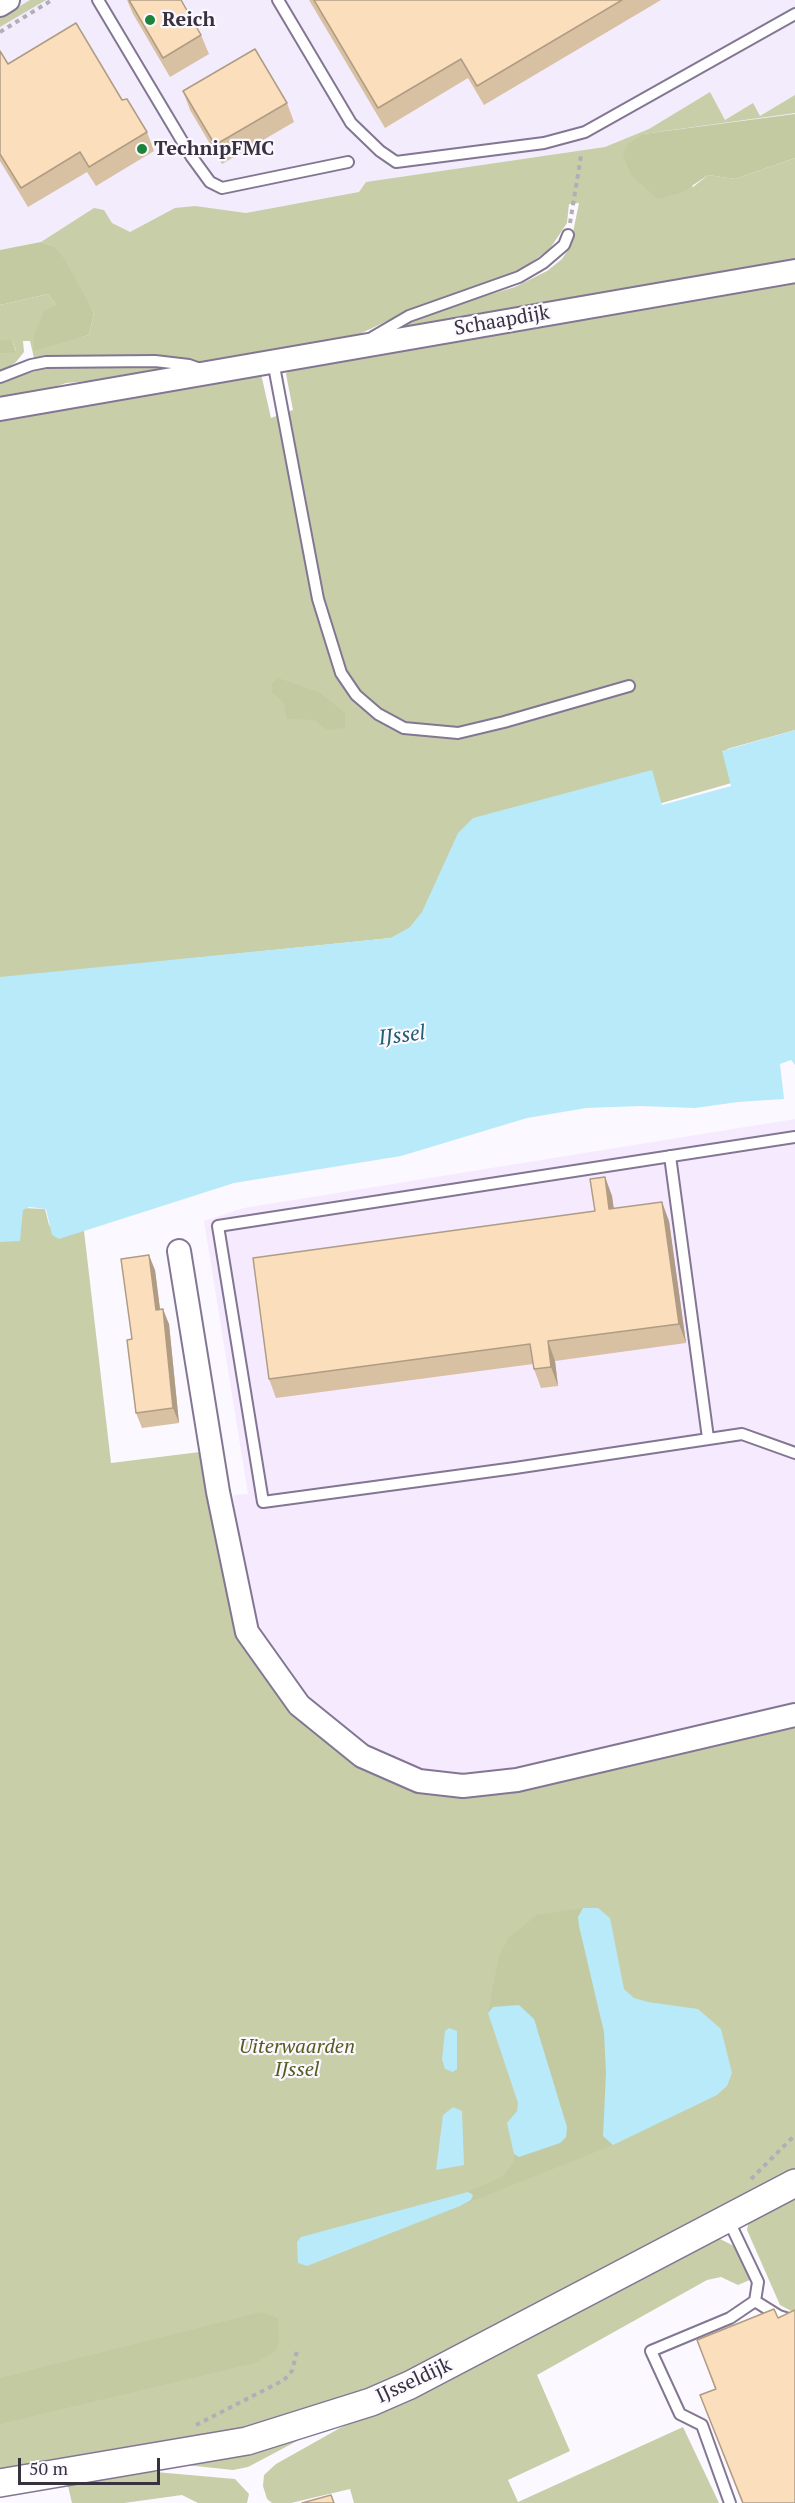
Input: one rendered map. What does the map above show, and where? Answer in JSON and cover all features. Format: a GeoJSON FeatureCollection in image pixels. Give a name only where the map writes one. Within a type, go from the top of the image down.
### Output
{"type":"FeatureCollection","features":[{"type":"Feature","properties":{"kind":"street"},"geometry":{"type":"LineString","coordinates":[[0,5],[8,0]]}},
{"type":"Feature","properties":{"kind":"street","name":"Schaapdijk"},"geometry":{"type":"LineString","coordinates":[[0,409],[795,271]]}},
{"type":"Feature","properties":{"kind":"street"},"geometry":{"type":"LineString","coordinates":[[179,1251],[218,1492],[247,1632],[299,1705],[362,1756],[418,1781],[463,1786],[517,1780],[795,1715]]}},
{"type":"Feature","properties":{"kind":"street","name":"IJsseldijk"},"geometry":{"type":"LineString","coordinates":[[0,2483],[247,2441],[371,2402],[421,2379],[727,2217],[782,2195],[795,2183]]}},
{"type":"Feature","properties":{"kind":"lane"},"geometry":{"type":"LineString","coordinates":[[98,0],[191,156],[210,182],[222,188],[348,162]]}},
{"type":"Feature","properties":{"kind":"lane"},"geometry":{"type":"LineString","coordinates":[[278,0],[351,123],[380,151],[396,162],[544,143],[585,132],[795,14]]}},
{"type":"Feature","properties":{"kind":"lane"},"geometry":{"type":"LineString","coordinates":[[357,346],[409,316],[519,277],[543,263],[564,245],[568,235]]}},
{"type":"Feature","properties":{"kind":"lane","name":"Schaapdijk"},"geometry":{"type":"LineString","coordinates":[[0,377],[30,364],[71,362],[155,361],[189,364],[209,372]]}},
{"type":"Feature","properties":{"kind":"lane"},"geometry":{"type":"LineString","coordinates":[[273,361],[318,599],[341,673],[356,695],[378,714],[404,728],[458,733],[629,686]]}},
{"type":"Feature","properties":{"kind":"lane"},"geometry":{"type":"LineString","coordinates":[[795,1137],[218,1226],[254,1460],[263,1502],[742,1434],[795,1453]]}},
{"type":"Feature","properties":{"kind":"lane"},"geometry":{"type":"LineString","coordinates":[[670,1156],[708,1438]]}},
{"type":"Feature","properties":{"kind":"lane"},"geometry":{"type":"LineString","coordinates":[[727,2217],[758,2282],[755,2301],[730,2318],[651,2351],[680,2414],[702,2425],[730,2503]]}},
{"type":"Feature","properties":{"kind":"lane"},"geometry":{"type":"LineString","coordinates":[[755,2301],[779,2316],[795,2321]]}},
{"type":"Feature","properties":{"kind":"path"},"geometry":{"type":"LineString","coordinates":[[0,32],[52,0]]}},
{"type":"Feature","properties":{"kind":"path"},"geometry":{"type":"LineString","coordinates":[[568,235],[581,156]]}},
{"type":"Feature","properties":{"kind":"path"},"geometry":{"type":"LineString","coordinates":[[744,2186],[795,2135]]}},
{"type":"Feature","properties":{"kind":"path"},"geometry":{"type":"LineString","coordinates":[[190,2428],[284,2380],[292,2371],[297,2351]]}},
{"type":"Feature","properties":{"kind":"shaded area"},"geometry":{"type":"Polygon","coordinates":[[[0,0],[795,0],[795,146],[0,283],[0,0]]]}},
{"type":"Feature","properties":{"kind":"shaded area"},"geometry":{"type":"Polygon","coordinates":[[[795,1119],[795,1708],[489,1779],[396,1769],[303,1699],[262,1647],[239,1556],[233,1495],[248,1494],[204,1221],[244,1208],[795,1119]]]}},
{"type":"Feature","properties":{"kind":"green space"},"geometry":{"type":"Polygon","coordinates":[[[30,0],[46,0],[0,27],[0,18],[30,0]]]}},
{"type":"Feature","properties":{"kind":"green space"},"geometry":{"type":"Polygon","coordinates":[[[710,92],[725,120],[753,103],[760,116],[795,95],[795,113],[643,134],[693,187],[708,175],[735,179],[795,158],[795,264],[406,328],[406,323],[434,311],[515,287],[547,271],[562,259],[570,247],[579,203],[569,204],[567,223],[549,250],[518,271],[417,307],[351,338],[205,362],[157,357],[34,358],[30,341],[23,341],[24,352],[16,362],[0,373],[0,354],[16,351],[12,340],[0,340],[0,305],[48,294],[56,305],[66,341],[89,335],[94,313],[54,246],[41,242],[94,208],[104,210],[112,223],[130,232],[175,208],[195,206],[246,213],[359,192],[366,182],[605,147],[649,129],[710,92]]]}},
{"type":"Feature","properties":{"kind":"green space"},"geometry":{"type":"Polygon","coordinates":[[[795,114],[795,158],[735,179],[708,175],[683,192],[658,199],[631,175],[623,155],[628,144],[643,134],[795,114]]]}},
{"type":"Feature","properties":{"kind":"green space"},"geometry":{"type":"Polygon","coordinates":[[[41,242],[54,246],[65,260],[94,313],[89,335],[34,351],[34,335],[44,311],[56,305],[48,294],[0,305],[0,250],[41,242]]]}},
{"type":"Feature","properties":{"kind":"green space"},"geometry":{"type":"Polygon","coordinates":[[[795,280],[795,730],[727,749],[735,782],[446,865],[423,912],[410,928],[391,938],[0,978],[0,418],[261,374],[271,418],[293,410],[286,374],[289,368],[795,280]]]}},
{"type":"Feature","properties":{"kind":"green space"},"geometry":{"type":"Polygon","coordinates":[[[0,340],[12,340],[16,352],[0,354],[0,340]]]}},
{"type":"Feature","properties":{"kind":"green space"},"geometry":{"type":"Polygon","coordinates":[[[86,365],[173,368],[113,379],[66,383],[33,394],[0,400],[0,383],[47,367],[86,365]]]}},
{"type":"Feature","properties":{"kind":"green space"},"geometry":{"type":"Polygon","coordinates":[[[278,678],[319,692],[345,713],[345,728],[327,730],[315,720],[287,719],[284,703],[272,692],[272,684],[278,678]]]}},
{"type":"Feature","properties":{"kind":"green space","name":"Uiterwaarden IJssel"},"geometry":{"type":"Polygon","coordinates":[[[0,1207],[45,1209],[49,1225],[55,1229],[84,1231],[111,1463],[208,1451],[228,1600],[237,1631],[257,1661],[418,1786],[795,1720],[795,2173],[409,2375],[249,2433],[0,2471],[0,1207]]]}},
{"type":"Feature","properties":{"kind":"green space"},"geometry":{"type":"Polygon","coordinates":[[[583,1908],[578,1917],[579,1926],[604,2032],[606,2073],[603,2136],[613,2145],[460,2206],[471,2200],[472,2193],[468,2192],[503,2176],[514,2162],[514,2154],[519,2157],[566,2137],[567,2127],[534,2019],[493,2007],[488,2013],[499,1956],[508,1938],[537,1915],[583,1908]]]}},
{"type":"Feature","properties":{"kind":"green space"},"geometry":{"type":"Polygon","coordinates":[[[795,2200],[795,2313],[780,2305],[747,2230],[749,2220],[779,2201],[795,2200]]]}},
{"type":"Feature","properties":{"kind":"green space"},"geometry":{"type":"Polygon","coordinates":[[[718,2238],[736,2247],[752,2279],[738,2285],[721,2277],[707,2280],[537,2375],[570,2451],[508,2480],[518,2502],[683,2427],[719,2503],[354,2503],[350,2489],[291,2503],[272,2503],[267,2499],[263,2486],[264,2475],[276,2464],[340,2428],[718,2238]]]}},
{"type":"Feature","properties":{"kind":"green space"},"geometry":{"type":"Polygon","coordinates":[[[261,2312],[278,2318],[279,2341],[276,2351],[255,2363],[0,2424],[0,2378],[261,2312]]]}},
{"type":"Feature","properties":{"kind":"green space"},"geometry":{"type":"Polygon","coordinates":[[[299,2440],[248,2467],[233,2470],[186,2465],[254,2453],[299,2440]]]}},
{"type":"Feature","properties":{"kind":"green space"},"geometry":{"type":"Polygon","coordinates":[[[144,2471],[235,2479],[249,2494],[247,2503],[198,2503],[182,2495],[124,2503],[72,2503],[67,2482],[144,2471]]]}},
{"type":"Feature","properties":{"kind":"water","name":"IJssel"},"geometry":{"type":"Polygon","coordinates":[[[795,730],[795,1065],[791,1060],[780,1064],[784,1099],[695,1108],[640,1106],[586,1108],[527,1118],[401,1156],[234,1183],[59,1239],[52,1235],[46,1209],[29,1207],[23,1210],[20,1241],[0,1242],[0,977],[391,938],[410,927],[422,912],[458,833],[473,818],[652,770],[662,805],[731,786],[722,751],[795,730]]]}},
{"type":"Feature","properties":{"kind":"water"},"geometry":{"type":"Polygon","coordinates":[[[583,1908],[598,1908],[610,1918],[624,1989],[634,1998],[648,2002],[698,2009],[721,2029],[732,2073],[727,2086],[717,2095],[613,2145],[603,2136],[606,2073],[604,2032],[579,1926],[578,1917],[583,1908]]]}},
{"type":"Feature","properties":{"kind":"water"},"geometry":{"type":"Polygon","coordinates":[[[519,2005],[534,2019],[567,2127],[566,2137],[560,2143],[519,2157],[514,2154],[507,2123],[517,2111],[518,2103],[488,2013],[493,2007],[519,2005]]]}},
{"type":"Feature","properties":{"kind":"water"},"geometry":{"type":"Polygon","coordinates":[[[449,2028],[457,2031],[457,2069],[453,2072],[445,2069],[442,2059],[445,2031],[449,2028]]]}},
{"type":"Feature","properties":{"kind":"water"},"geometry":{"type":"Polygon","coordinates":[[[453,2107],[462,2111],[464,2165],[436,2170],[443,2115],[453,2107]]]}},
{"type":"Feature","properties":{"kind":"water"},"geometry":{"type":"Polygon","coordinates":[[[468,2192],[473,2195],[471,2200],[460,2206],[307,2266],[298,2263],[297,2242],[301,2237],[468,2192]]]}},
{"type":"Feature","properties":{"kind":"building"},"geometry":{"type":"Polygon","coordinates":[[[129,0],[181,0],[201,35],[163,58],[129,0]]]}},
{"type":"Feature","properties":{"kind":"building"},"geometry":{"type":"Polygon","coordinates":[[[314,0],[622,0],[477,86],[461,59],[378,108],[314,0]]]}},
{"type":"Feature","properties":{"kind":"building"},"geometry":{"type":"Polygon","coordinates":[[[76,23],[122,100],[127,99],[147,132],[89,167],[80,152],[21,188],[0,154],[0,51],[8,64],[76,23]]]}},
{"type":"Feature","properties":{"kind":"building"},"geometry":{"type":"Polygon","coordinates":[[[255,49],[287,103],[215,145],[183,91],[255,49]]]}},
{"type":"Feature","properties":{"kind":"building"},"geometry":{"type":"Polygon","coordinates":[[[605,1177],[609,1209],[662,1202],[679,1324],[548,1341],[551,1367],[534,1369],[530,1344],[269,1379],[253,1258],[595,1211],[590,1179],[605,1177]]]}},
{"type":"Feature","properties":{"kind":"building"},"geometry":{"type":"Polygon","coordinates":[[[149,1255],[156,1310],[163,1309],[173,1408],[136,1413],[127,1340],[132,1339],[121,1259],[149,1255]]]}},
{"type":"Feature","properties":{"kind":"building"},"geometry":{"type":"Polygon","coordinates":[[[774,2309],[778,2318],[795,2310],[795,2503],[743,2503],[700,2395],[716,2389],[697,2340],[774,2309]]]}},
{"type":"Feature","properties":{"kind":"building"},"geometry":{"type":"Polygon","coordinates":[[[331,2495],[334,2503],[302,2503],[331,2495]]]}},
{"type":"Feature","properties":{"kind":"place","name":"Reich"},"geometry":{"type":"Point","coordinates":[150,20]}},
{"type":"Feature","properties":{"kind":"place","name":"TechnipFMC"},"geometry":{"type":"Point","coordinates":[142,149]}}]}
